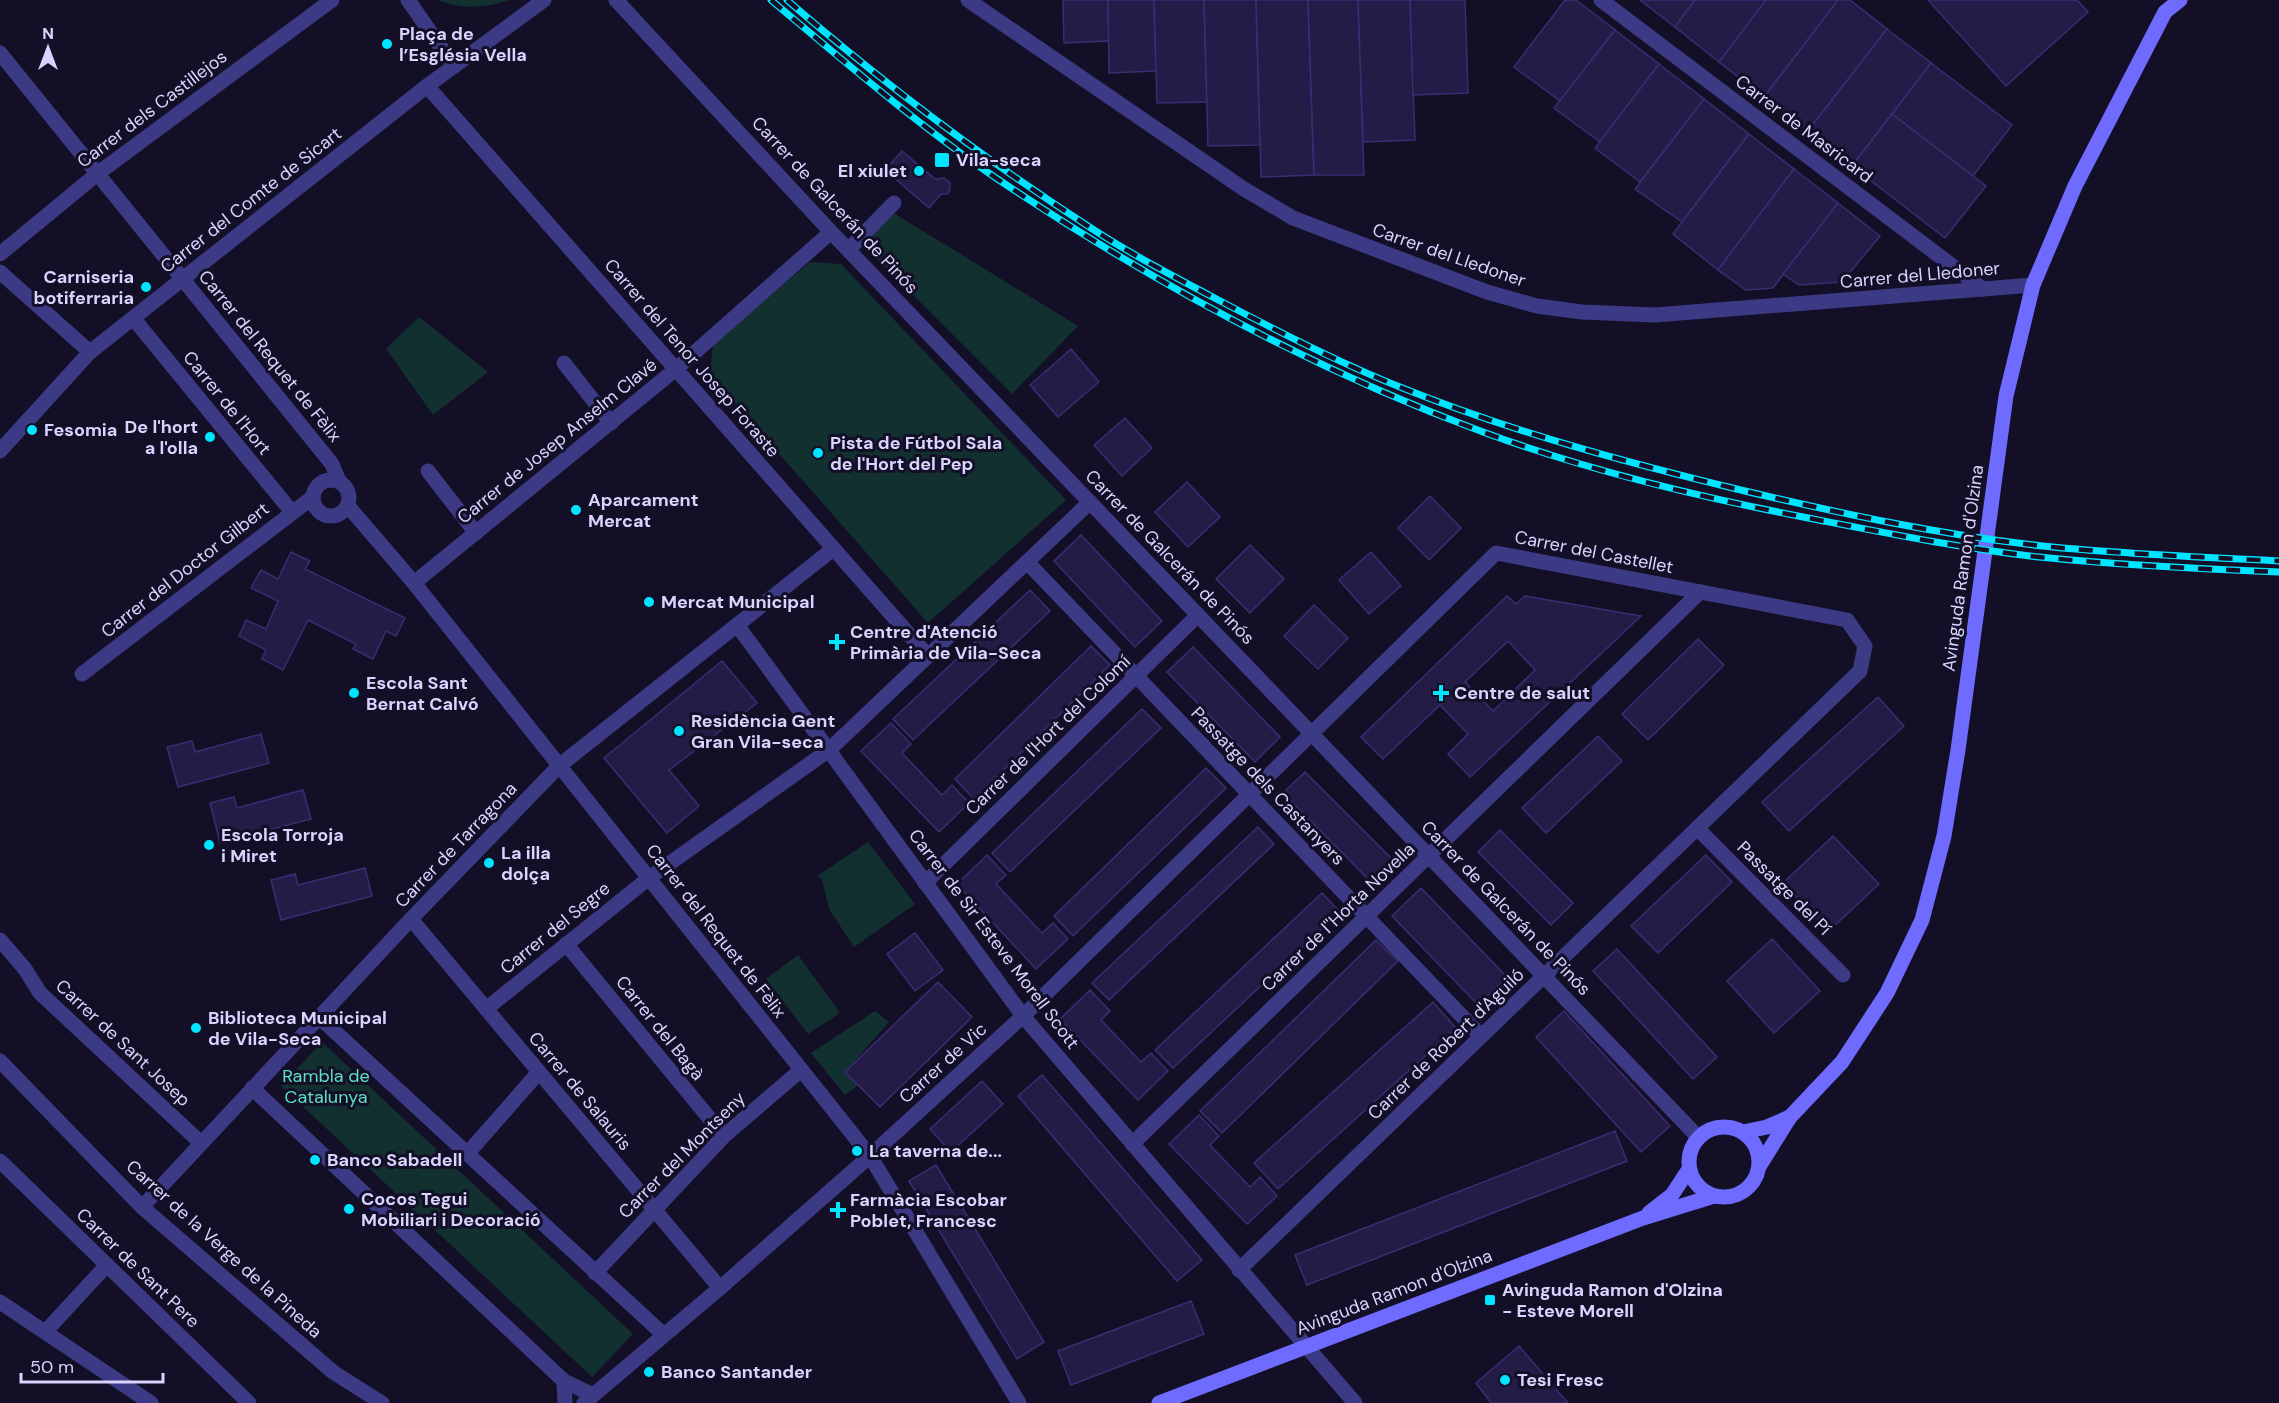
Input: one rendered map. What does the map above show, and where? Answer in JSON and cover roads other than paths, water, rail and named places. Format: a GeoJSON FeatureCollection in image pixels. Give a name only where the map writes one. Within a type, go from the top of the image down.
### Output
{"type":"FeatureCollection","features":[{"type":"Feature","properties":{"kind":"street","name":"Carrer dels Castillejos"},"geometry":{"type":"LineString","coordinates":[[0,254],[97,174],[332,0]]}},
{"type":"Feature","properties":{"kind":"street"},"geometry":{"type":"LineString","coordinates":[[408,0],[454,66]]}},
{"type":"Feature","properties":{"kind":"street","name":"Carrer del Comte de Sicart"},"geometry":{"type":"LineString","coordinates":[[0,451],[90,352],[427,86],[544,0]]}},
{"type":"Feature","properties":{"kind":"street","name":"Carrer de Galcerán de Pinós"},"geometry":{"type":"LineString","coordinates":[[616,0],[831,231],[1698,1137]]}},
{"type":"Feature","properties":{"kind":"street","name":"Carrer del Lledoner"},"geometry":{"type":"LineString","coordinates":[[968,0],[1244,189],[1293,218],[1351,242],[1507,298],[1537,306],[1582,312],[1655,315],[2032,285]]}},
{"type":"Feature","properties":{"kind":"street","name":"Carrer del Lledoner"},"geometry":{"type":"LineString","coordinates":[[976,0],[989,15]]}},
{"type":"Feature","properties":{"kind":"street","name":"Carrer de Masricard"},"geometry":{"type":"LineString","coordinates":[[1601,0],[1983,289]]}},
{"type":"Feature","properties":{"kind":"street","name":"Avinguda Ramon d'Olzina"},"geometry":{"type":"LineString","coordinates":[[1760,1165],[1790,1117],[1842,1062],[1887,993],[1922,920],[1944,836],[1962,726],[2006,396],[2032,285],[2075,186],[2164,6],[2180,0]]}},
{"type":"Feature","properties":{"kind":"street","name":"Carrer del Requet de Fèlix"},"geometry":{"type":"LineString","coordinates":[[0,53],[332,464],[339,481]]}},
{"type":"Feature","properties":{"kind":"street","name":"Carrer del Tenor Josep Foraste"},"geometry":{"type":"LineString","coordinates":[[427,86],[928,656]]}},
{"type":"Feature","properties":{"kind":"street"},"geometry":{"type":"LineString","coordinates":[[849,249],[894,202]]}},
{"type":"Feature","properties":{"kind":"street","name":"Carrer de Josep Anselm Clavé"},"geometry":{"type":"LineString","coordinates":[[414,583],[676,369],[831,231]]}},
{"type":"Feature","properties":{"kind":"street"},"geometry":{"type":"LineString","coordinates":[[0,272],[90,352]]}},
{"type":"Feature","properties":{"kind":"street","name":"Carrer de l'Hort"},"geometry":{"type":"LineString","coordinates":[[133,318],[292,512]]}},
{"type":"Feature","properties":{"kind":"street"},"geometry":{"type":"LineString","coordinates":[[564,363],[611,423]]}},
{"type":"Feature","properties":{"kind":"street"},"geometry":{"type":"LineString","coordinates":[[428,471],[476,532]]}},
{"type":"Feature","properties":{"kind":"street"},"geometry":{"type":"LineString","coordinates":[[327,480],[339,481],[348,489],[350,500],[348,506],[339,514],[326,515],[316,508],[314,491],[327,480]]}},
{"type":"Feature","properties":{"kind":"street","name":"Carrer del Doctor Gilbert"},"geometry":{"type":"LineString","coordinates":[[82,674],[313,497]]}},
{"type":"Feature","properties":{"kind":"street","name":"Carrer del Segre"},"geometry":{"type":"LineString","coordinates":[[486,1009],[649,878],[829,750],[1090,502]]}},
{"type":"Feature","properties":{"kind":"street","name":"Carrer del Requet de Fèlix"},"geometry":{"type":"LineString","coordinates":[[348,506],[414,583],[870,1156],[1019,1403]]}},
{"type":"Feature","properties":{"kind":"street","name":"Carrer de Tarragona"},"geometry":{"type":"LineString","coordinates":[[142,1207],[411,919],[559,766],[833,549]]}},
{"type":"Feature","properties":{"kind":"street","name":"Carrer del Castellet"},"geometry":{"type":"LineString","coordinates":[[1311,733],[1496,553],[1847,620],[1865,646],[1860,670]]}},
{"type":"Feature","properties":{"kind":"street","name":"Passatge dels Castanyers"},"geometry":{"type":"LineString","coordinates":[[1027,562],[1481,1036]]}},
{"type":"Feature","properties":{"kind":"street","name":"Carrer de l''Horta Novella"},"geometry":{"type":"LineString","coordinates":[[1132,1144],[1700,592]]}},
{"type":"Feature","properties":{"kind":"street","name":"Carrer de l'Hort del Colomí"},"geometry":{"type":"LineString","coordinates":[[925,883],[1198,615]]}},
{"type":"Feature","properties":{"kind":"street","name":"Carrer de Sir Esteve Morell Scott"},"geometry":{"type":"LineString","coordinates":[[737,625],[1023,1016],[1355,1403]]}},
{"type":"Feature","properties":{"kind":"street","name":"Carrer de Robert d'Aguiló"},"geometry":{"type":"LineString","coordinates":[[1239,1270],[1860,670]]}},
{"type":"Feature","properties":{"kind":"street","name":"Carrer de Vic"},"geometry":{"type":"LineString","coordinates":[[588,1399],[720,1288],[870,1156],[1023,1016],[1311,733]]}},
{"type":"Feature","properties":{"kind":"street","name":"Passatge del Pí"},"geometry":{"type":"LineString","coordinates":[[1697,828],[1843,975]]}},
{"type":"Feature","properties":{"kind":"street","name":"Carrer de Salauris"},"geometry":{"type":"LineString","coordinates":[[411,919],[720,1288]]}},
{"type":"Feature","properties":{"kind":"street","name":"Carrer de Sant Josep"},"geometry":{"type":"LineString","coordinates":[[0,940],[25,969],[40,993],[201,1143]]}},
{"type":"Feature","properties":{"kind":"street","name":"Carrer del Bagà"},"geometry":{"type":"LineString","coordinates":[[566,945],[724,1136]]}},
{"type":"Feature","properties":{"kind":"street"},"geometry":{"type":"LineString","coordinates":[[319,1017],[664,1335]]}},
{"type":"Feature","properties":{"kind":"street","name":"Carrer de la Verge de la Pineda"},"geometry":{"type":"LineString","coordinates":[[0,1061],[142,1207],[333,1371],[382,1403]]}},
{"type":"Feature","properties":{"kind":"street","name":"Carrer del Montseny"},"geometry":{"type":"LineString","coordinates":[[595,1273],[724,1136],[801,1070]]}},
{"type":"Feature","properties":{"kind":"street"},"geometry":{"type":"LineString","coordinates":[[466,1154],[539,1072]]}},
{"type":"Feature","properties":{"kind":"street"},"geometry":{"type":"LineString","coordinates":[[252,1088],[564,1381],[588,1399]]}},
{"type":"Feature","properties":{"kind":"street","name":"Avinguda Ramon d'Olzina"},"geometry":{"type":"LineString","coordinates":[[1743,1132],[1767,1127],[1790,1117]]}},
{"type":"Feature","properties":{"kind":"street"},"geometry":{"type":"LineString","coordinates":[[1720,1126],[1732,1127],[1743,1132],[1756,1146],[1760,1165],[1755,1180],[1744,1192],[1730,1197],[1714,1196],[1697,1186],[1689,1169],[1690,1152],[1698,1137],[1720,1126]]}},
{"type":"Feature","properties":{"kind":"street","name":"Carrer de Sant Pere"},"geometry":{"type":"LineString","coordinates":[[0,1161],[249,1403]]}},
{"type":"Feature","properties":{"kind":"street","name":"Avinguda Ramon d'Olzina"},"geometry":{"type":"LineString","coordinates":[[1643,1218],[1672,1195],[1689,1169]]}},
{"type":"Feature","properties":{"kind":"street","name":"Avinguda Ramon d'Olzina"},"geometry":{"type":"LineString","coordinates":[[1159,1403],[1643,1218],[1714,1196]]}},
{"type":"Feature","properties":{"kind":"street"},"geometry":{"type":"LineString","coordinates":[[45,1332],[107,1265]]}},
{"type":"Feature","properties":{"kind":"street"},"geometry":{"type":"LineString","coordinates":[[0,1302],[151,1403]]}},
{"type":"Feature","properties":{"kind":"street"},"geometry":{"type":"LineString","coordinates":[[564,1381],[565,1403]]}},
{"type":"Feature","properties":{"kind":"railway"},"geometry":{"type":"LineString","coordinates":[[771,0],[940,138],[999,180],[1114,253],[1173,288],[1295,351],[1356,380],[1483,432],[1601,470],[1681,491],[1920,539],[2069,560],[2279,572]]}},
{"type":"Feature","properties":{"kind":"railway"},"geometry":{"type":"LineString","coordinates":[[787,0],[937,121],[1054,204],[1112,241],[1187,284],[1302,343],[1380,379],[1442,403],[1528,432],[1657,469],[1782,500],[1893,523],[2042,546],[2279,561]]}},
{"type":"Feature","properties":{"kind":"place","name":"Plaça de l’Església Vella"},"geometry":{"type":"Point","coordinates":[387,44]}},
{"type":"Feature","properties":{"kind":"place","name":"Vila-seca"},"geometry":{"type":"Point","coordinates":[942,160]}},
{"type":"Feature","properties":{"kind":"place","name":"El xiulet"},"geometry":{"type":"Point","coordinates":[919,171]}},
{"type":"Feature","properties":{"kind":"place","name":"Carniseria botiferraria"},"geometry":{"type":"Point","coordinates":[146,287]}},
{"type":"Feature","properties":{"kind":"place","name":"Fesomia"},"geometry":{"type":"Point","coordinates":[32,430]}},
{"type":"Feature","properties":{"kind":"place","name":"De l'hort a l'olla"},"geometry":{"type":"Point","coordinates":[210,437]}},
{"type":"Feature","properties":{"kind":"place","name":"Pista de Fútbol Sala de l'Hort del Pep"},"geometry":{"type":"Point","coordinates":[818,453]}},
{"type":"Feature","properties":{"kind":"place","name":"Aparcament Mercat"},"geometry":{"type":"Point","coordinates":[576,510]}},
{"type":"Feature","properties":{"kind":"place","name":"Mercat Municipal"},"geometry":{"type":"Point","coordinates":[649,602]}},
{"type":"Feature","properties":{"kind":"place","name":"Centre d'Atenció Primària de Vila-Seca"},"geometry":{"type":"Point","coordinates":[837,642]}},
{"type":"Feature","properties":{"kind":"place","name":"Escola Sant Bernat Calvó"},"geometry":{"type":"Point","coordinates":[354,693]}},
{"type":"Feature","properties":{"kind":"place","name":"Centre de salut"},"geometry":{"type":"Point","coordinates":[1441,693]}},
{"type":"Feature","properties":{"kind":"place","name":"Residència Gent Gran Vila-seca"},"geometry":{"type":"Point","coordinates":[679,731]}},
{"type":"Feature","properties":{"kind":"place","name":"Escola Torroja i Miret"},"geometry":{"type":"Point","coordinates":[209,845]}},
{"type":"Feature","properties":{"kind":"place","name":"La illa dolça"},"geometry":{"type":"Point","coordinates":[489,863]}},
{"type":"Feature","properties":{"kind":"place","name":"Biblioteca Municipal de Vila-Seca"},"geometry":{"type":"Point","coordinates":[196,1028]}},
{"type":"Feature","properties":{"kind":"place","name":"La taverna de..."},"geometry":{"type":"Point","coordinates":[857,1151]}},
{"type":"Feature","properties":{"kind":"place","name":"Banco Sabadell"},"geometry":{"type":"Point","coordinates":[315,1160]}},
{"type":"Feature","properties":{"kind":"place","name":"Cocos Tegui Mobiliari i Decoració"},"geometry":{"type":"Point","coordinates":[349,1209]}},
{"type":"Feature","properties":{"kind":"place","name":"Farmàcia Escobar Poblet, Francesc"},"geometry":{"type":"Point","coordinates":[838,1210]}},
{"type":"Feature","properties":{"kind":"place","name":"Avinguda Ramon d'Olzina - Esteve Morell"},"geometry":{"type":"Point","coordinates":[1490,1300]}},
{"type":"Feature","properties":{"kind":"place","name":"Banco Santander"},"geometry":{"type":"Point","coordinates":[649,1372]}},
{"type":"Feature","properties":{"kind":"place","name":"Tesi Fresc"},"geometry":{"type":"Point","coordinates":[1505,1380]}},
{"type":"Feature","properties":{"kind":"park label","name":"Rambla de Catalunya"},"geometry":{"type":"Point","coordinates":[326,1086]}}]}
